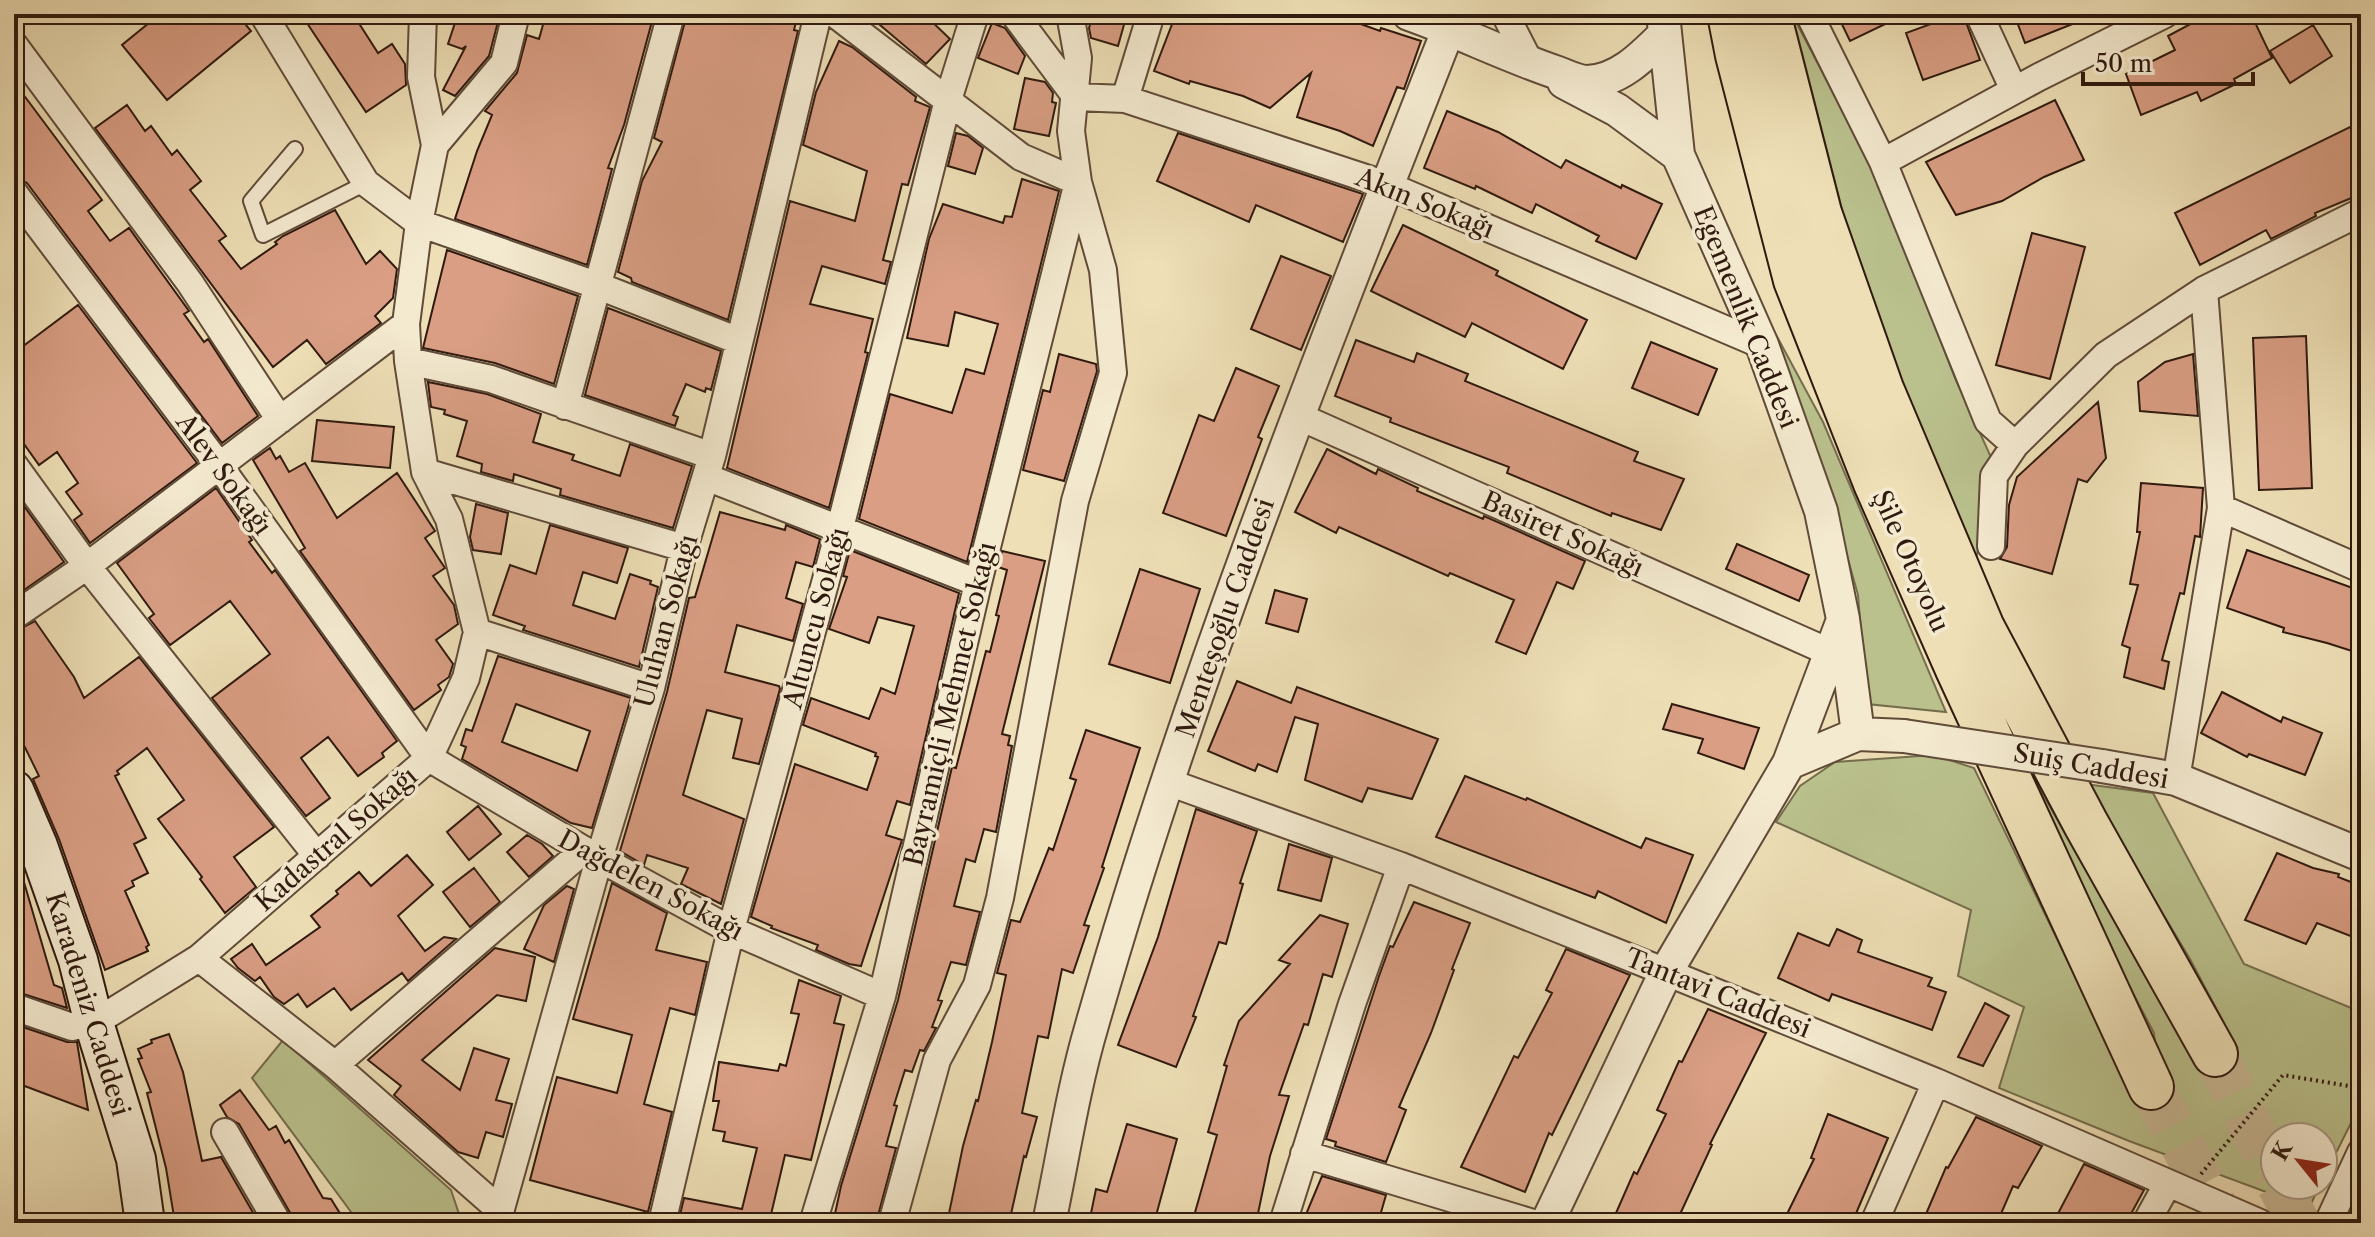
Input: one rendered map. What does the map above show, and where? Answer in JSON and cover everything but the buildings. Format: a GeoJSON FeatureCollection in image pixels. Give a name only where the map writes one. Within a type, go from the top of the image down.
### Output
{"type":"FeatureCollection","features":[{"type":"Feature","properties":{"kind":"highway"},"geometry":{"type":"LineString","coordinates":[[1704,14],[1713,59],[1796,280]]}},
{"type":"Feature","properties":{"kind":"highway","name":"Şile Otoyolu"},"geometry":{"type":"LineString","coordinates":[[1730,14],[1796,280],[1883,497],[1958,669],[2151,1087]]}},
{"type":"Feature","properties":{"kind":"highway","name":"Şile Otoyolu"},"geometry":{"type":"LineString","coordinates":[[1768,14],[1819,213],[1881,389],[1982,628],[2086,824],[2215,1054]]}},
{"type":"Feature","properties":{"kind":"main road","name":"Karadeniz Caddesi"},"geometry":{"type":"LineString","coordinates":[[14,790],[26,842],[78,960],[136,1159],[145,1223]]}},
{"type":"Feature","properties":{"kind":"street"},"geometry":{"type":"LineString","coordinates":[[263,14],[366,183],[419,223],[596,285],[739,341]]}},
{"type":"Feature","properties":{"kind":"street"},"geometry":{"type":"LineString","coordinates":[[423,14],[421,77],[435,145]]}},
{"type":"Feature","properties":{"kind":"street","name":"Kadastral Sokağı"},"geometry":{"type":"LineString","coordinates":[[94,1023],[199,958],[429,758],[466,678],[477,632],[449,519],[425,472],[408,361],[406,324],[419,223],[435,145],[504,63],[516,14]]}},
{"type":"Feature","properties":{"kind":"street"},"geometry":{"type":"LineString","coordinates":[[565,406],[671,14]]}},
{"type":"Feature","properties":{"kind":"street","name":"Uluhan Sokağı"},"geometry":{"type":"LineString","coordinates":[[499,1217],[591,855],[651,688],[684,548],[709,466],[818,14]]}},
{"type":"Feature","properties":{"kind":"street"},"geometry":{"type":"LineString","coordinates":[[835,14],[1021,157],[1078,182]]}},
{"type":"Feature","properties":{"kind":"street","name":"Altuncu Sokağı"},"geometry":{"type":"LineString","coordinates":[[662,1223],[731,930],[840,528],[948,100],[975,14]]}},
{"type":"Feature","properties":{"kind":"street"},"geometry":{"type":"LineString","coordinates":[[1014,14],[1076,97]]}},
{"type":"Feature","properties":{"kind":"street"},"geometry":{"type":"LineString","coordinates":[[892,1223],[937,1060],[977,985],[1000,898],[1075,501],[1113,373],[1103,270],[1078,182],[1071,131],[1078,58],[1070,14]]}},
{"type":"Feature","properties":{"kind":"street"},"geometry":{"type":"LineString","coordinates":[[1125,99],[1151,14]]}},
{"type":"Feature","properties":{"kind":"street"},"geometry":{"type":"LineString","coordinates":[[1409,14],[1586,82],[1615,75],[1642,58],[1663,25]]}},
{"type":"Feature","properties":{"kind":"street"},"geometry":{"type":"LineString","coordinates":[[1505,14],[1530,63],[1617,110],[1678,155]]}},
{"type":"Feature","properties":{"kind":"street"},"geometry":{"type":"LineString","coordinates":[[1809,14],[1883,162],[1988,421],[2015,445]]}},
{"type":"Feature","properties":{"kind":"street"},"geometry":{"type":"LineString","coordinates":[[1979,14],[2014,90]]}},
{"type":"Feature","properties":{"kind":"street"},"geometry":{"type":"LineString","coordinates":[[1883,162],[2014,90],[2165,14]]}},
{"type":"Feature","properties":{"kind":"street","name":"Egemenlik Caddesi"},"geometry":{"type":"LineString","coordinates":[[1663,25],[1678,155],[1762,345],[1821,511],[1843,619],[1858,734]]}},
{"type":"Feature","properties":{"kind":"street","name":"Menteşoğlu Caddesi"},"geometry":{"type":"LineString","coordinates":[[1049,1223],[1091,1027],[1168,782],[1298,416],[1449,28]]}},
{"type":"Feature","properties":{"kind":"street"},"geometry":{"type":"LineString","coordinates":[[14,45],[190,283],[280,420]]}},
{"type":"Feature","properties":{"kind":"street","name":"Akın Sokağı"},"geometry":{"type":"LineString","coordinates":[[1076,97],[1125,99],[1387,185],[1762,345]]}},
{"type":"Feature","properties":{"kind":"street","name":"Bayramiçli Mehmet Sokağı"},"geometry":{"type":"LineString","coordinates":[[813,1223],[882,996],[978,583],[1078,182]]}},
{"type":"Feature","properties":{"kind":"street","name":"Alev Sokağı"},"geometry":{"type":"LineString","coordinates":[[14,193],[218,464],[429,758]]}},
{"type":"Feature","properties":{"kind":"street"},"geometry":{"type":"LineString","coordinates":[[1991,546],[1994,476],[2015,445],[2106,355],[2204,290],[2361,212]]}},
{"type":"Feature","properties":{"kind":"street"},"geometry":{"type":"LineString","coordinates":[[2176,779],[2221,508],[2204,290]]}},
{"type":"Feature","properties":{"kind":"street"},"geometry":{"type":"LineString","coordinates":[[14,616],[87,566],[406,324]]}},
{"type":"Feature","properties":{"kind":"street"},"geometry":{"type":"LineString","coordinates":[[408,361],[491,379],[565,406],[709,466],[840,528],[978,583]]}},
{"type":"Feature","properties":{"kind":"street","name":"Basiret Sokağı"},"geometry":{"type":"LineString","coordinates":[[1298,416],[1829,652]]}},
{"type":"Feature","properties":{"kind":"street"},"geometry":{"type":"LineString","coordinates":[[14,465],[87,566],[317,856]]}},
{"type":"Feature","properties":{"kind":"street"},"geometry":{"type":"LineString","coordinates":[[425,472],[684,548]]}},
{"type":"Feature","properties":{"kind":"street"},"geometry":{"type":"LineString","coordinates":[[2221,508],[2361,569]]}},
{"type":"Feature","properties":{"kind":"street"},"geometry":{"type":"LineString","coordinates":[[1547,1223],[1666,972],[1789,763],[1843,619]]}},
{"type":"Feature","properties":{"kind":"street"},"geometry":{"type":"LineString","coordinates":[[477,632],[651,688]]}},
{"type":"Feature","properties":{"kind":"street"},"geometry":{"type":"LineString","coordinates":[[1789,763],[1858,734]]}},
{"type":"Feature","properties":{"kind":"street","name":"Suiş Caddesi"},"geometry":{"type":"LineString","coordinates":[[1858,734],[1904,736],[2176,779],[2361,855]]}},
{"type":"Feature","properties":{"kind":"street","name":"Dağdelen Sokağı"},"geometry":{"type":"LineString","coordinates":[[429,758],[591,855],[731,930],[882,996]]}},
{"type":"Feature","properties":{"kind":"street","name":"Tantavi Caddesi"},"geometry":{"type":"LineString","coordinates":[[1168,782],[1401,866],[1666,972],[1936,1082],[2260,1223]]}},
{"type":"Feature","properties":{"kind":"street"},"geometry":{"type":"LineString","coordinates":[[335,1065],[591,855]]}},
{"type":"Feature","properties":{"kind":"street"},"geometry":{"type":"LineString","coordinates":[[1283,1223],[1352,1004],[1401,866]]}},
{"type":"Feature","properties":{"kind":"street"},"geometry":{"type":"LineString","coordinates":[[199,958],[335,1065],[499,1217]]}},
{"type":"Feature","properties":{"kind":"street"},"geometry":{"type":"LineString","coordinates":[[14,1007],[72,1027],[94,1023]]}},
{"type":"Feature","properties":{"kind":"street"},"geometry":{"type":"LineString","coordinates":[[1874,1223],[1936,1082]]}},
{"type":"Feature","properties":{"kind":"street"},"geometry":{"type":"LineString","coordinates":[[225,1132],[278,1223]]}},
{"type":"Feature","properties":{"kind":"street"},"geometry":{"type":"LineString","coordinates":[[2328,1223],[2361,1152]]}},
{"type":"Feature","properties":{"kind":"street"},"geometry":{"type":"LineString","coordinates":[[1304,1154],[1533,1223]]}},
{"type":"Feature","properties":{"kind":"street"},"geometry":{"type":"LineString","coordinates":[[2146,1223],[2177,1187]]}},
{"type":"Feature","properties":{"kind":"lane"},"geometry":{"type":"LineString","coordinates":[[295,149],[251,201],[263,235],[366,183]]}},
{"type":"Feature","properties":{"kind":"path"},"geometry":{"type":"LineString","coordinates":[[2177,1187],[2283,1075],[2361,1088]]}},
{"type":"Feature","properties":{"kind":"green space"},"geometry":{"type":"Polygon","coordinates":[[[1792,14],[1878,179],[1955,378],[1995,466],[1975,564],[1858,272],[1792,14]]]}},
{"type":"Feature","properties":{"kind":"green space"},"geometry":{"type":"Polygon","coordinates":[[[1767,318],[1823,422],[1946,712],[1867,704],[1858,595],[1819,456],[1767,318]]]}},
{"type":"Feature","properties":{"kind":"green space"},"geometry":{"type":"Polygon","coordinates":[[[1934,755],[1974,768],[2104,1036],[2158,1074],[2154,1033],[2016,772],[2034,779],[2176,1026],[2222,1045],[2225,1025],[2190,959],[2085,784],[2153,793],[2244,964],[2361,1012],[2361,1103],[2339,1147],[2339,1121],[2259,1121],[2259,1189],[1999,1088],[2024,1007],[1958,976],[1971,910],[1776,822],[1800,786],[1835,762],[1934,755]]]}},
{"type":"Feature","properties":{"kind":"green space"},"geometry":{"type":"Polygon","coordinates":[[[283,1040],[451,1190],[462,1223],[356,1223],[252,1078],[283,1040]]]}},
{"type":"Feature","properties":{"kind":"green space"},"geometry":{"type":"Polygon","coordinates":[[[2290,1201],[2312,1201],[2309,1208],[2290,1201]]]}},
{"type":"Feature","properties":{"kind":"tunnel"},"geometry":{"type":"LineString","coordinates":[[2215,1054],[2259,1143]]}},
{"type":"Feature","properties":{"kind":"tunnel"},"geometry":{"type":"LineString","coordinates":[[2151,1087],[2224,1223]]}},
{"type":"Feature","properties":{"kind":"tunnel"},"geometry":{"type":"LineString","coordinates":[[2287,1201],[2298,1223]]}}]}
